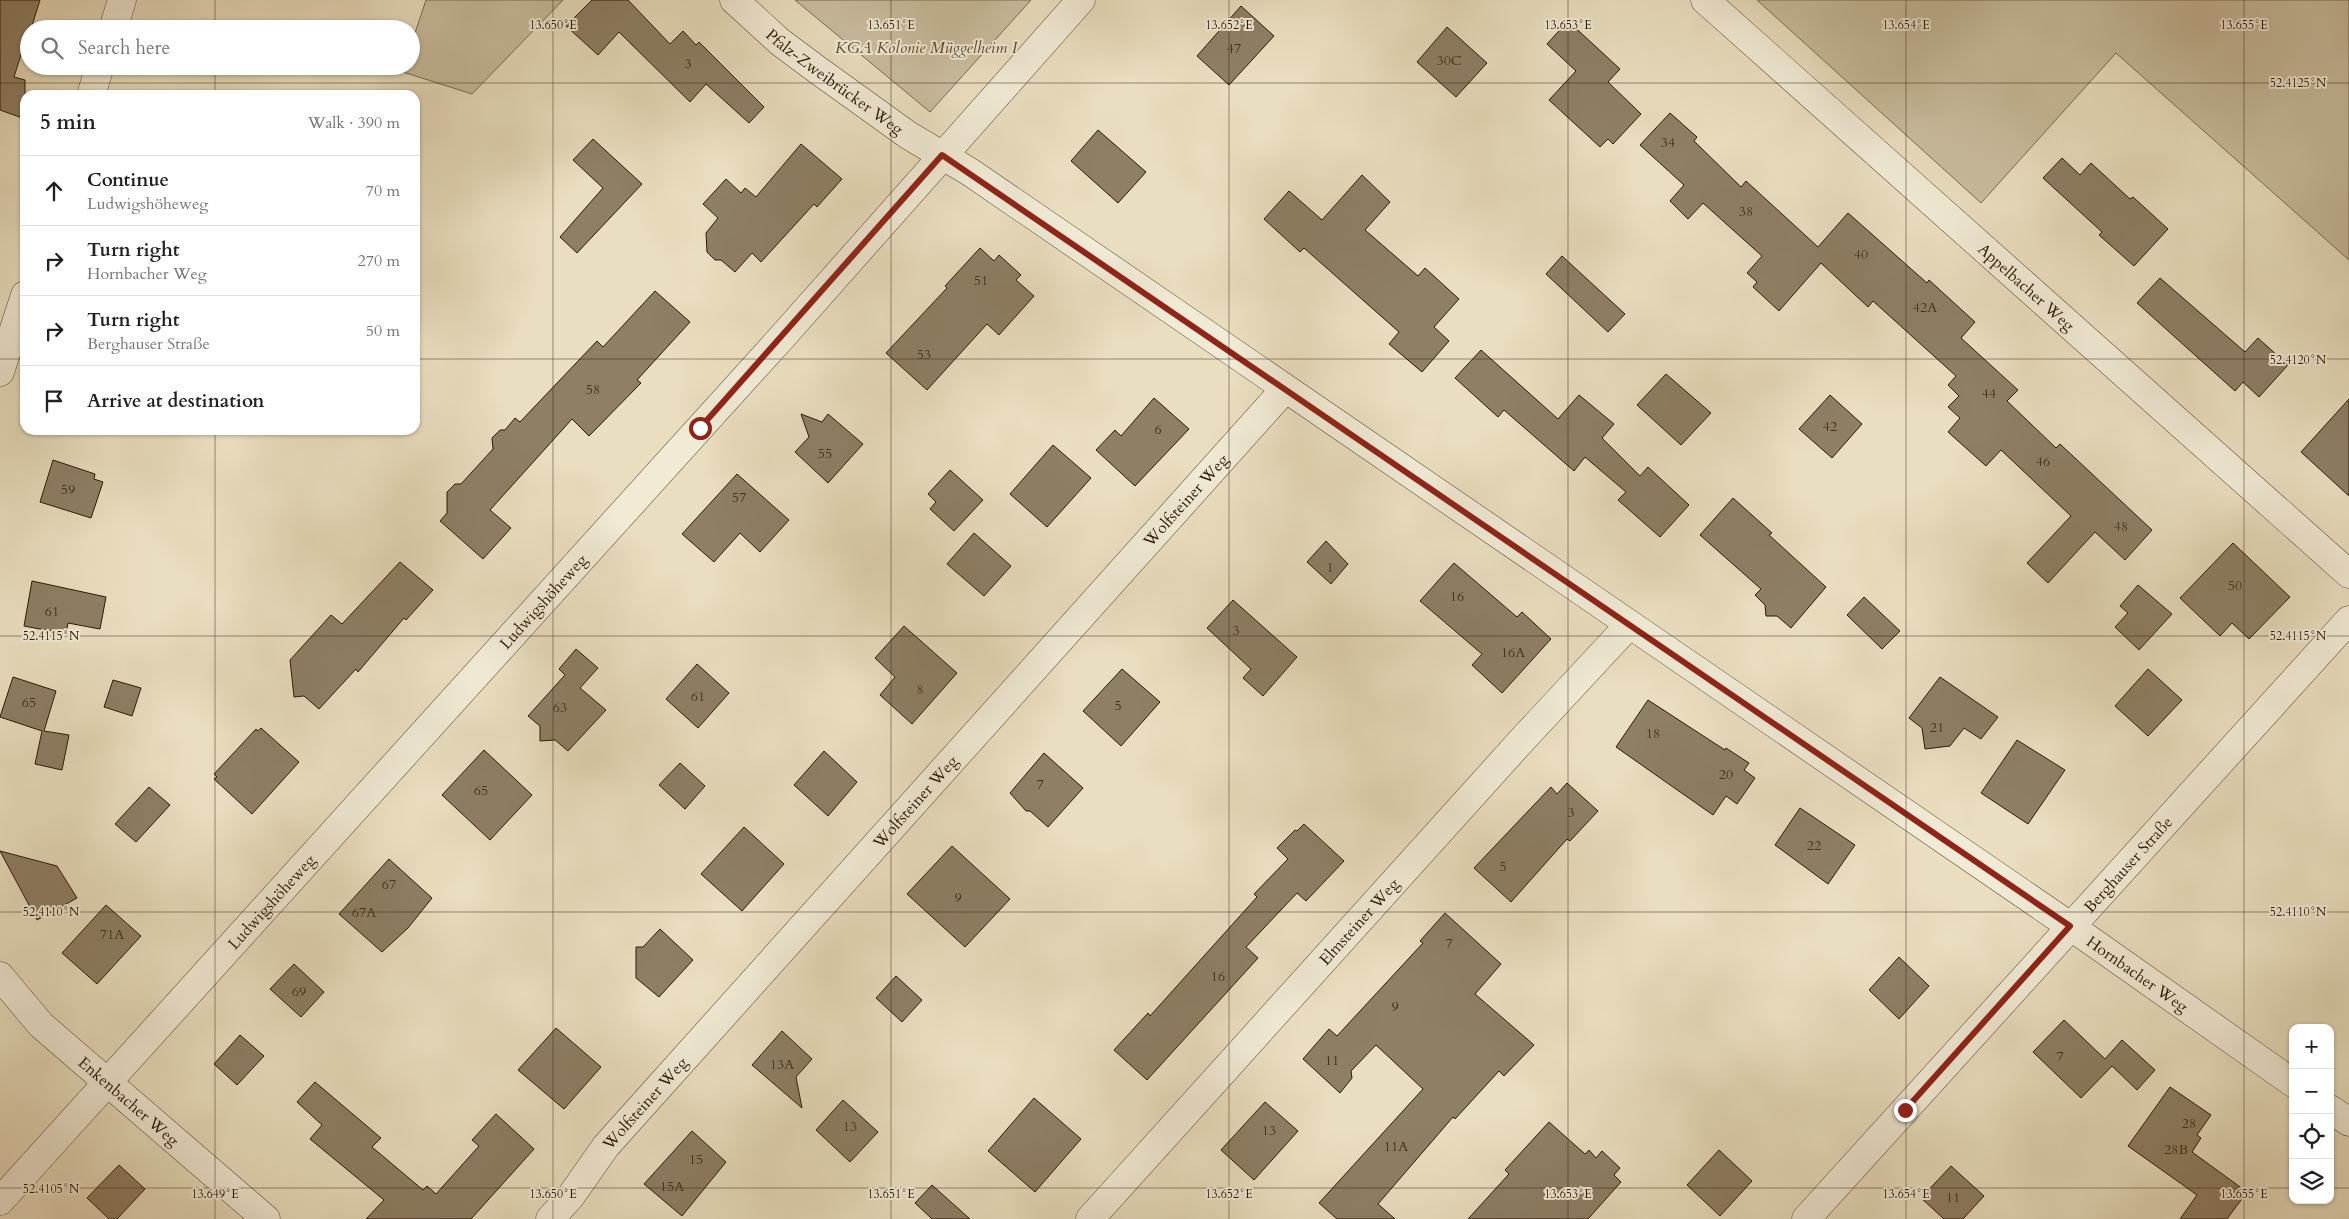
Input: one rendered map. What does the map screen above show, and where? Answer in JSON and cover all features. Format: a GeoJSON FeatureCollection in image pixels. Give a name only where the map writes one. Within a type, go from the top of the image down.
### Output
{"type":"FeatureCollection","features":[{"type":"Feature","properties":{"kind":"street"},"geometry":{"type":"LineString","coordinates":[[115,20],[122,0]]}},
{"type":"Feature","properties":{"kind":"street","name":"Pfalz-Zweibrücker Weg"},"geometry":{"type":"LineString","coordinates":[[734,0],[780,42],[908,135],[942,155]]}},
{"type":"Feature","properties":{"kind":"street","name":"Ludwigshöheweg"},"geometry":{"type":"LineString","coordinates":[[0,1200],[783,336],[1081,0]]}},
{"type":"Feature","properties":{"kind":"street","name":"Appelbacher Weg"},"geometry":{"type":"LineString","coordinates":[[1705,0],[2349,574]]}},
{"type":"Feature","properties":{"kind":"street"},"geometry":{"type":"LineString","coordinates":[[93,90],[97,75]]}},
{"type":"Feature","properties":{"kind":"street","name":"Hornbacher Weg"},"geometry":{"type":"LineString","coordinates":[[942,155],[2070,926],[2289,1079]]}},
{"type":"Feature","properties":{"kind":"street"},"geometry":{"type":"LineString","coordinates":[[0,372],[20,311]]}},
{"type":"Feature","properties":{"kind":"street","name":"Wolfsteiner Weg"},"geometry":{"type":"LineString","coordinates":[[550,1219],[571,1196],[606,1146],[1285,389]]}},
{"type":"Feature","properties":{"kind":"street","name":"Berghauser Straße"},"geometry":{"type":"LineString","coordinates":[[1806,1219],[2349,620]]}},
{"type":"Feature","properties":{"kind":"street","name":"Elmsteiner Weg"},"geometry":{"type":"LineString","coordinates":[[1090,1219],[1523,739],[1629,625]]}},
{"type":"Feature","properties":{"kind":"street","name":"Enkenbacher Weg"},"geometry":{"type":"LineString","coordinates":[[0,976],[41,1025],[266,1219]]}},
{"type":"Feature","properties":{"kind":"street"},"geometry":{"type":"LineString","coordinates":[[2334,1112],[2349,1122]]}},
{"type":"Feature","properties":{"kind":"green space"},"geometry":{"type":"Polygon","coordinates":[[[426,0],[563,0],[472,94],[412,75],[420,75],[419,20],[426,0]]]}},
{"type":"Feature","properties":{"kind":"green space","name":"KGA Kolonie Müggelheim I"},"geometry":{"type":"Polygon","coordinates":[[[795,0],[1031,0],[930,112],[795,0]]]}},
{"type":"Feature","properties":{"kind":"green space"},"geometry":{"type":"Polygon","coordinates":[[[1757,0],[2349,0],[2349,260],[2116,53],[1981,203],[1757,0]]]}},
{"type":"Feature","properties":{"kind":"building"},"geometry":{"type":"Polygon","coordinates":[[[0,0],[40,0],[34,20],[20,20],[20,58],[14,77],[25,80],[25,90],[20,90],[20,117],[0,110],[0,0]]]}},
{"type":"Feature","properties":{"kind":"building"},"geometry":{"type":"Polygon","coordinates":[[[592,0],[628,0],[670,44],[683,31],[696,45],[699,42],[764,107],[749,123],[706,84],[690,102],[619,32],[598,55],[566,26],[592,0]]]}},
{"type":"Feature","properties":{"kind":"building"},"geometry":{"type":"Polygon","coordinates":[[[1241,6],[1274,36],[1229,85],[1197,56],[1241,6]]]}},
{"type":"Feature","properties":{"kind":"building"},"geometry":{"type":"Polygon","coordinates":[[[1568,21],[1620,69],[1608,82],[1641,114],[1613,144],[1608,139],[1600,147],[1549,100],[1576,71],[1547,44],[1568,21]]]}},
{"type":"Feature","properties":{"kind":"building"},"geometry":{"type":"Polygon","coordinates":[[[1447,27],[1487,63],[1456,97],[1417,62],[1447,27]]]}},
{"type":"Feature","properties":{"kind":"building"},"geometry":{"type":"Polygon","coordinates":[[[1670,113],[1697,137],[1694,141],[1741,187],[1746,181],[1818,247],[1848,213],[1927,283],[1929,280],[1975,322],[1961,338],[2018,390],[2007,401],[2056,448],[2060,444],[2152,530],[2125,560],[2095,532],[2048,583],[2027,563],[2071,516],[2001,450],[1986,466],[1948,432],[1960,418],[1948,407],[1959,396],[1948,385],[1956,376],[1873,301],[1868,307],[1821,263],[1779,311],[1753,287],[1757,282],[1747,273],[1762,256],[1703,203],[1688,219],[1670,201],[1684,185],[1640,145],[1670,113]]]}},
{"type":"Feature","properties":{"kind":"building"},"geometry":{"type":"Polygon","coordinates":[[[1098,130],[1146,172],[1118,203],[1071,161],[1098,130]]]}},
{"type":"Feature","properties":{"kind":"building"},"geometry":{"type":"Polygon","coordinates":[[[593,139],[642,184],[577,253],[560,237],[603,188],[573,160],[593,139]]]}},
{"type":"Feature","properties":{"kind":"building"},"geometry":{"type":"Polygon","coordinates":[[[801,144],[842,179],[817,207],[814,204],[761,262],[752,253],[735,272],[721,260],[715,260],[707,252],[706,233],[718,218],[703,204],[726,179],[741,193],[745,188],[756,197],[801,144]]]}},
{"type":"Feature","properties":{"kind":"building"},"geometry":{"type":"Polygon","coordinates":[[[2062,158],[2080,175],[2091,163],[2130,199],[2133,197],[2168,229],[2134,266],[2099,235],[2102,232],[2043,178],[2062,158]]]}},
{"type":"Feature","properties":{"kind":"building"},"geometry":{"type":"Polygon","coordinates":[[[1362,175],[1390,202],[1365,230],[1418,276],[1425,268],[1459,299],[1434,327],[1449,341],[1422,372],[1389,344],[1399,332],[1304,248],[1300,252],[1264,219],[1289,191],[1322,220],[1362,175]]]}},
{"type":"Feature","properties":{"kind":"building"},"geometry":{"type":"Polygon","coordinates":[[[980,248],[994,261],[999,255],[1021,275],[1016,280],[1034,296],[999,335],[987,324],[927,390],[886,353],[947,288],[945,286],[980,248]]]}},
{"type":"Feature","properties":{"kind":"building"},"geometry":{"type":"Polygon","coordinates":[[[1562,256],[1625,314],[1608,332],[1546,274],[1562,256]]]}},
{"type":"Feature","properties":{"kind":"building"},"geometry":{"type":"Polygon","coordinates":[[[2160,278],[2245,352],[2258,338],[2288,365],[2259,397],[2243,382],[2235,391],[2137,303],[2160,278]]]}},
{"type":"Feature","properties":{"kind":"building"},"geometry":{"type":"Polygon","coordinates":[[[655,291],[690,322],[637,380],[641,383],[589,436],[572,419],[490,510],[511,528],[483,559],[440,521],[447,513],[447,492],[455,484],[461,484],[493,449],[492,438],[500,430],[505,430],[515,418],[520,422],[597,341],[603,347],[655,291]]]}},
{"type":"Feature","properties":{"kind":"building"},"geometry":{"type":"Polygon","coordinates":[[[1481,350],[1558,419],[1579,395],[1614,424],[1602,438],[1640,476],[1648,467],[1689,505],[1660,537],[1618,500],[1626,492],[1585,457],[1574,471],[1504,410],[1498,417],[1455,378],[1481,350]]]}},
{"type":"Feature","properties":{"kind":"building"},"geometry":{"type":"Polygon","coordinates":[[[1666,374],[1711,413],[1681,445],[1637,405],[1666,374]]]}},
{"type":"Feature","properties":{"kind":"building"},"geometry":{"type":"Polygon","coordinates":[[[1830,395],[1862,424],[1832,458],[1799,429],[1830,395]]]}},
{"type":"Feature","properties":{"kind":"building"},"geometry":{"type":"Polygon","coordinates":[[[1154,398],[1189,429],[1135,486],[1096,450],[1115,430],[1121,436],[1154,398]]]}},
{"type":"Feature","properties":{"kind":"building"},"geometry":{"type":"Polygon","coordinates":[[[2349,399],[2349,496],[2301,452],[2349,399]]]}},
{"type":"Feature","properties":{"kind":"building"},"geometry":{"type":"Polygon","coordinates":[[[801,414],[822,422],[828,414],[863,444],[828,483],[795,452],[809,437],[801,414]]]}},
{"type":"Feature","properties":{"kind":"building"},"geometry":{"type":"Polygon","coordinates":[[[1053,445],[1091,478],[1047,527],[1010,494],[1053,445]]]}},
{"type":"Feature","properties":{"kind":"building"},"geometry":{"type":"Polygon","coordinates":[[[53,460],[95,474],[94,479],[103,482],[91,518],[40,502],[53,460]]]}},
{"type":"Feature","properties":{"kind":"building"},"geometry":{"type":"Polygon","coordinates":[[[950,470],[983,500],[954,531],[930,509],[936,502],[928,494],[950,470]]]}},
{"type":"Feature","properties":{"kind":"building"},"geometry":{"type":"Polygon","coordinates":[[[737,474],[789,520],[760,552],[740,533],[714,562],[682,534],[737,474]]]}},
{"type":"Feature","properties":{"kind":"building"},"geometry":{"type":"Polygon","coordinates":[[[1733,498],[1772,533],[1769,535],[1826,587],[1791,628],[1777,616],[1766,616],[1765,605],[1755,595],[1761,589],[1700,535],[1733,498]]]}},
{"type":"Feature","properties":{"kind":"building"},"geometry":{"type":"Polygon","coordinates":[[[974,533],[1011,566],[984,596],[947,564],[974,533]]]}},
{"type":"Feature","properties":{"kind":"building"},"geometry":{"type":"Polygon","coordinates":[[[1326,541],[1348,564],[1331,584],[1307,562],[1326,541]]]}},
{"type":"Feature","properties":{"kind":"building"},"geometry":{"type":"Polygon","coordinates":[[[2233,543],[2290,597],[2249,639],[2232,623],[2220,636],[2180,598],[2233,543]]]}},
{"type":"Feature","properties":{"kind":"building"},"geometry":{"type":"Polygon","coordinates":[[[400,562],[433,590],[406,620],[404,618],[358,672],[356,669],[319,709],[304,696],[294,697],[290,660],[331,615],[342,624],[400,562]]]}},
{"type":"Feature","properties":{"kind":"building"},"geometry":{"type":"Polygon","coordinates":[[[1454,563],[1517,617],[1522,612],[1551,639],[1502,693],[1472,665],[1482,654],[1420,601],[1454,563]]]}},
{"type":"Feature","properties":{"kind":"building"},"geometry":{"type":"Polygon","coordinates":[[[32,581],[106,597],[100,629],[68,623],[66,634],[24,626],[32,581]]]}},
{"type":"Feature","properties":{"kind":"building"},"geometry":{"type":"Polygon","coordinates":[[[2138,585],[2172,614],[2139,650],[2115,627],[2128,613],[2120,606],[2138,585]]]}},
{"type":"Feature","properties":{"kind":"building"},"geometry":{"type":"Polygon","coordinates":[[[1864,597],[1900,631],[1882,649],[1847,615],[1864,597]]]}},
{"type":"Feature","properties":{"kind":"building"},"geometry":{"type":"Polygon","coordinates":[[[1233,600],[1297,657],[1263,696],[1243,678],[1251,669],[1207,628],[1233,600]]]}},
{"type":"Feature","properties":{"kind":"building"},"geometry":{"type":"Polygon","coordinates":[[[904,626],[957,673],[912,724],[880,695],[895,677],[875,658],[904,626]]]}},
{"type":"Feature","properties":{"kind":"building"},"geometry":{"type":"Polygon","coordinates":[[[576,649],[598,668],[580,688],[606,710],[568,751],[555,740],[540,741],[540,726],[528,716],[565,675],[559,669],[576,649]]]}},
{"type":"Feature","properties":{"kind":"building"},"geometry":{"type":"Polygon","coordinates":[[[697,664],[729,693],[698,728],[666,699],[697,664]]]}},
{"type":"Feature","properties":{"kind":"building"},"geometry":{"type":"Polygon","coordinates":[[[1122,669],[1160,702],[1121,746],[1083,711],[1122,669]]]}},
{"type":"Feature","properties":{"kind":"building"},"geometry":{"type":"Polygon","coordinates":[[[2148,669],[2182,700],[2148,736],[2115,706],[2148,669]]]}},
{"type":"Feature","properties":{"kind":"building"},"geometry":{"type":"Polygon","coordinates":[[[13,677],[56,691],[44,731],[69,735],[62,770],[35,764],[42,731],[0,717],[13,677]]]}},
{"type":"Feature","properties":{"kind":"building"},"geometry":{"type":"Polygon","coordinates":[[[1940,677],[1998,717],[1981,739],[1964,728],[1950,746],[1925,749],[1922,728],[1909,718],[1940,677]]]}},
{"type":"Feature","properties":{"kind":"building"},"geometry":{"type":"Polygon","coordinates":[[[113,680],[141,688],[132,716],[104,707],[113,680]]]}},
{"type":"Feature","properties":{"kind":"building"},"geometry":{"type":"Polygon","coordinates":[[[1648,700],[1725,750],[1726,748],[1749,763],[1744,770],[1755,778],[1737,804],[1726,796],[1713,815],[1616,747],[1648,700]]]}},
{"type":"Feature","properties":{"kind":"building"},"geometry":{"type":"Polygon","coordinates":[[[261,728],[299,762],[252,814],[214,779],[217,777],[214,774],[256,729],[258,731],[261,728]]]}},
{"type":"Feature","properties":{"kind":"building"},"geometry":{"type":"Polygon","coordinates":[[[2017,740],[2065,770],[2028,824],[1981,793],[2017,740]]]}},
{"type":"Feature","properties":{"kind":"building"},"geometry":{"type":"Polygon","coordinates":[[[484,750],[532,795],[490,840],[442,795],[484,750]]]}},
{"type":"Feature","properties":{"kind":"building"},"geometry":{"type":"Polygon","coordinates":[[[824,751],[857,782],[828,816],[794,785],[824,751]]]}},
{"type":"Feature","properties":{"kind":"building"},"geometry":{"type":"Polygon","coordinates":[[[1044,753],[1083,788],[1048,827],[1030,811],[1026,811],[1010,793],[1044,753]]]}},
{"type":"Feature","properties":{"kind":"building"},"geometry":{"type":"Polygon","coordinates":[[[680,763],[705,786],[685,809],[659,785],[680,763]]]}},
{"type":"Feature","properties":{"kind":"building"},"geometry":{"type":"Polygon","coordinates":[[[1567,783],[1598,811],[1570,841],[1567,839],[1511,902],[1474,868],[1551,787],[1557,794],[1567,783]]]}},
{"type":"Feature","properties":{"kind":"building"},"geometry":{"type":"Polygon","coordinates":[[[149,787],[170,805],[136,842],[115,824],[149,787]]]}},
{"type":"Feature","properties":{"kind":"building"},"geometry":{"type":"Polygon","coordinates":[[[1800,808],[1855,845],[1828,884],[1775,845],[1800,808]]]}},
{"type":"Feature","properties":{"kind":"building"},"geometry":{"type":"Polygon","coordinates":[[[1304,824],[1344,861],[1306,901],[1297,893],[1246,947],[1258,958],[1147,1080],[1114,1050],[1148,1013],[1150,1016],[1257,897],[1254,894],[1288,859],[1277,848],[1304,824]]]}},
{"type":"Feature","properties":{"kind":"building"},"geometry":{"type":"Polygon","coordinates":[[[744,827],[784,864],[742,911],[701,874],[744,827]]]}},
{"type":"Feature","properties":{"kind":"building"},"geometry":{"type":"Polygon","coordinates":[[[952,846],[1010,899],[965,947],[907,894],[952,846]]]}},
{"type":"Feature","properties":{"kind":"building"},"geometry":{"type":"Polygon","coordinates":[[[0,851],[57,866],[77,898],[37,920],[0,851]]]}},
{"type":"Feature","properties":{"kind":"building"},"geometry":{"type":"Polygon","coordinates":[[[389,859],[432,898],[408,928],[382,952],[339,914],[389,859]]]}},
{"type":"Feature","properties":{"kind":"building"},"geometry":{"type":"Polygon","coordinates":[[[106,905],[141,936],[97,984],[62,953],[106,905]]]}},
{"type":"Feature","properties":{"kind":"building"},"geometry":{"type":"Polygon","coordinates":[[[1445,913],[1501,964],[1475,994],[1534,1045],[1504,1076],[1499,1071],[1455,1119],[1453,1117],[1378,1204],[1395,1219],[1337,1219],[1319,1203],[1423,1089],[1376,1045],[1351,1071],[1352,1078],[1340,1093],[1303,1059],[1329,1029],[1337,1036],[1423,943],[1420,941],[1445,913]]]}},
{"type":"Feature","properties":{"kind":"building"},"geometry":{"type":"Polygon","coordinates":[[[660,929],[693,960],[659,997],[636,978],[636,947],[643,947],[660,929]]]}},
{"type":"Feature","properties":{"kind":"building"},"geometry":{"type":"Polygon","coordinates":[[[1899,957],[1929,986],[1899,1019],[1869,990],[1899,957]]]}},
{"type":"Feature","properties":{"kind":"building"},"geometry":{"type":"Polygon","coordinates":[[[294,964],[324,992],[301,1017],[270,989],[294,964]]]}},
{"type":"Feature","properties":{"kind":"building"},"geometry":{"type":"Polygon","coordinates":[[[896,976],[922,1000],[902,1022],[876,998],[896,976]]]}},
{"type":"Feature","properties":{"kind":"building"},"geometry":{"type":"Polygon","coordinates":[[[2064,1020],[2105,1059],[2122,1040],[2155,1070],[2137,1090],[2112,1066],[2081,1098],[2033,1052],[2064,1020]]]}},
{"type":"Feature","properties":{"kind":"building"},"geometry":{"type":"Polygon","coordinates":[[[556,1028],[601,1067],[564,1109],[518,1070],[556,1028]]]}},
{"type":"Feature","properties":{"kind":"building"},"geometry":{"type":"Polygon","coordinates":[[[782,1031],[812,1059],[796,1077],[802,1108],[752,1065],[782,1031]]]}},
{"type":"Feature","properties":{"kind":"building"},"geometry":{"type":"Polygon","coordinates":[[[240,1035],[264,1056],[237,1085],[214,1064],[240,1035]]]}},
{"type":"Feature","properties":{"kind":"building"},"geometry":{"type":"Polygon","coordinates":[[[315,1082],[381,1138],[372,1147],[423,1190],[427,1186],[436,1194],[479,1146],[472,1140],[496,1114],[534,1149],[471,1219],[366,1219],[384,1200],[310,1139],[322,1125],[297,1102],[315,1082]]]}},
{"type":"Feature","properties":{"kind":"building"},"geometry":{"type":"Polygon","coordinates":[[[2170,1087],[2211,1115],[2197,1135],[2201,1138],[2192,1152],[2247,1192],[2227,1219],[2180,1219],[2197,1195],[2128,1146],[2170,1087]]]}},
{"type":"Feature","properties":{"kind":"building"},"geometry":{"type":"Polygon","coordinates":[[[1034,1098],[1081,1139],[1035,1192],[988,1151],[1034,1098]]]}},
{"type":"Feature","properties":{"kind":"building"},"geometry":{"type":"Polygon","coordinates":[[[843,1100],[878,1132],[850,1162],[816,1130],[843,1100]]]}},
{"type":"Feature","properties":{"kind":"building"},"geometry":{"type":"Polygon","coordinates":[[[1265,1102],[1298,1131],[1254,1180],[1221,1150],[1265,1102]]]}},
{"type":"Feature","properties":{"kind":"building"},"geometry":{"type":"Polygon","coordinates":[[[1549,1122],[1585,1154],[1589,1150],[1596,1158],[1602,1151],[1620,1168],[1614,1175],[1621,1182],[1588,1219],[1468,1219],[1509,1174],[1505,1170],[1549,1122]]]}},
{"type":"Feature","properties":{"kind":"building"},"geometry":{"type":"Polygon","coordinates":[[[692,1131],[726,1162],[682,1216],[644,1184],[692,1131]]]}},
{"type":"Feature","properties":{"kind":"building"},"geometry":{"type":"Polygon","coordinates":[[[1719,1150],[1752,1181],[1720,1216],[1687,1185],[1719,1150]]]}},
{"type":"Feature","properties":{"kind":"building"},"geometry":{"type":"Polygon","coordinates":[[[119,1165],[145,1189],[117,1219],[109,1219],[87,1198],[119,1165]]]}},
{"type":"Feature","properties":{"kind":"building"},"geometry":{"type":"Polygon","coordinates":[[[1951,1166],[1984,1196],[1963,1219],[1944,1219],[1921,1198],[1951,1166]]]}},
{"type":"Feature","properties":{"kind":"building"},"geometry":{"type":"Polygon","coordinates":[[[932,1185],[970,1219],[932,1219],[915,1203],[932,1185]]]}},
{"type":"Feature","properties":{"kind":"route"},"geometry":{"type":"LineString","coordinates":[[700,428],[942,155],[970,172],[2070,926],[1905,1110]]}}]}
